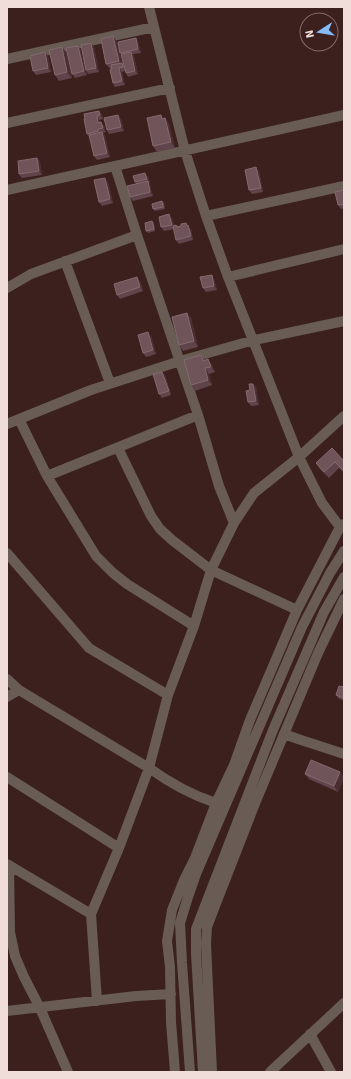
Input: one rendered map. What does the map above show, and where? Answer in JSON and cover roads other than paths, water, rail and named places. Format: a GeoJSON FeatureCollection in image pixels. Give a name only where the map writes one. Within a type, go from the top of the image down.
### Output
{"type":"FeatureCollection","features":[{"type":"Feature","properties":{"kind":"street"},"geometry":{"type":"LineString","coordinates":[[149,7],[185,151],[228,277],[299,457],[322,503],[342,525],[297,610],[250,720],[234,765],[216,803],[198,851],[172,910],[167,941],[170,967],[171,1022],[175,1072]]}},
{"type":"Feature","properties":{"kind":"street"},"geometry":{"type":"LineString","coordinates":[[7,59],[154,27]]}},
{"type":"Feature","properties":{"kind":"street"},"geometry":{"type":"LineString","coordinates":[[7,123],[170,88]]}},
{"type":"Feature","properties":{"kind":"street"},"geometry":{"type":"LineString","coordinates":[[7,190],[344,115]]}},
{"type":"Feature","properties":{"kind":"street"},"geometry":{"type":"LineString","coordinates":[[115,166],[137,236],[198,415],[220,486],[234,523]]}},
{"type":"Feature","properties":{"kind":"street"},"geometry":{"type":"LineString","coordinates":[[206,216],[344,186]]}},
{"type":"Feature","properties":{"kind":"street"},"geometry":{"type":"LineString","coordinates":[[7,288],[31,274],[137,236]]}},
{"type":"Feature","properties":{"kind":"street"},"geometry":{"type":"LineString","coordinates":[[228,277],[344,249]]}},
{"type":"Feature","properties":{"kind":"street"},"geometry":{"type":"LineString","coordinates":[[65,261],[110,383]]}},
{"type":"Feature","properties":{"kind":"street"},"geometry":{"type":"LineString","coordinates":[[7,424],[110,383],[180,361],[254,340],[344,321]]}},
{"type":"Feature","properties":{"kind":"street"},"geometry":{"type":"LineString","coordinates":[[47,476],[198,415]]}},
{"type":"Feature","properties":{"kind":"street"},"geometry":{"type":"LineString","coordinates":[[97,1000],[91,914],[119,848],[149,768],[168,695],[194,626],[211,570],[234,523],[254,493],[299,457],[344,416]]}},
{"type":"Feature","properties":{"kind":"street"},"geometry":{"type":"LineString","coordinates":[[19,419],[47,476],[96,556],[113,573],[127,584],[194,626]]}},
{"type":"Feature","properties":{"kind":"street"},"geometry":{"type":"LineString","coordinates":[[118,448],[152,516],[160,529],[172,540],[211,570],[297,610]]}},
{"type":"Feature","properties":{"kind":"street"},"geometry":{"type":"LineString","coordinates":[[190,1072],[180,923],[196,874],[302,627],[330,573],[344,551]]}},
{"type":"Feature","properties":{"kind":"street"},"geometry":{"type":"LineString","coordinates":[[7,553],[89,648],[168,695]]}},
{"type":"Feature","properties":{"kind":"street"},"geometry":{"type":"LineString","coordinates":[[203,1072],[196,954],[196,929],[273,730],[324,612],[344,577]]}},
{"type":"Feature","properties":{"kind":"street"},"geometry":{"type":"LineString","coordinates":[[212,1072],[206,944],[208,927],[253,808],[318,653],[344,599]]}},
{"type":"Feature","properties":{"kind":"street"},"geometry":{"type":"LineString","coordinates":[[7,678],[19,690],[187,792],[216,803]]}},
{"type":"Feature","properties":{"kind":"street"},"geometry":{"type":"LineString","coordinates":[[7,697],[19,690]]}},
{"type":"Feature","properties":{"kind":"street"},"geometry":{"type":"LineString","coordinates":[[284,734],[344,754]]}},
{"type":"Feature","properties":{"kind":"street"},"geometry":{"type":"LineString","coordinates":[[7,777],[119,848]]}},
{"type":"Feature","properties":{"kind":"street"},"geometry":{"type":"LineString","coordinates":[[8,865],[91,914]]}},
{"type":"Feature","properties":{"kind":"street"},"geometry":{"type":"LineString","coordinates":[[8,865],[10,932],[15,956],[68,1072]]}},
{"type":"Feature","properties":{"kind":"street"},"geometry":{"type":"LineString","coordinates":[[7,1011],[97,1000],[171,994]]}},
{"type":"Feature","properties":{"kind":"street"},"geometry":{"type":"LineString","coordinates":[[270,1072],[344,1003]]}},
{"type":"Feature","properties":{"kind":"street"},"geometry":{"type":"LineString","coordinates":[[310,1034],[331,1072]]}}]}
